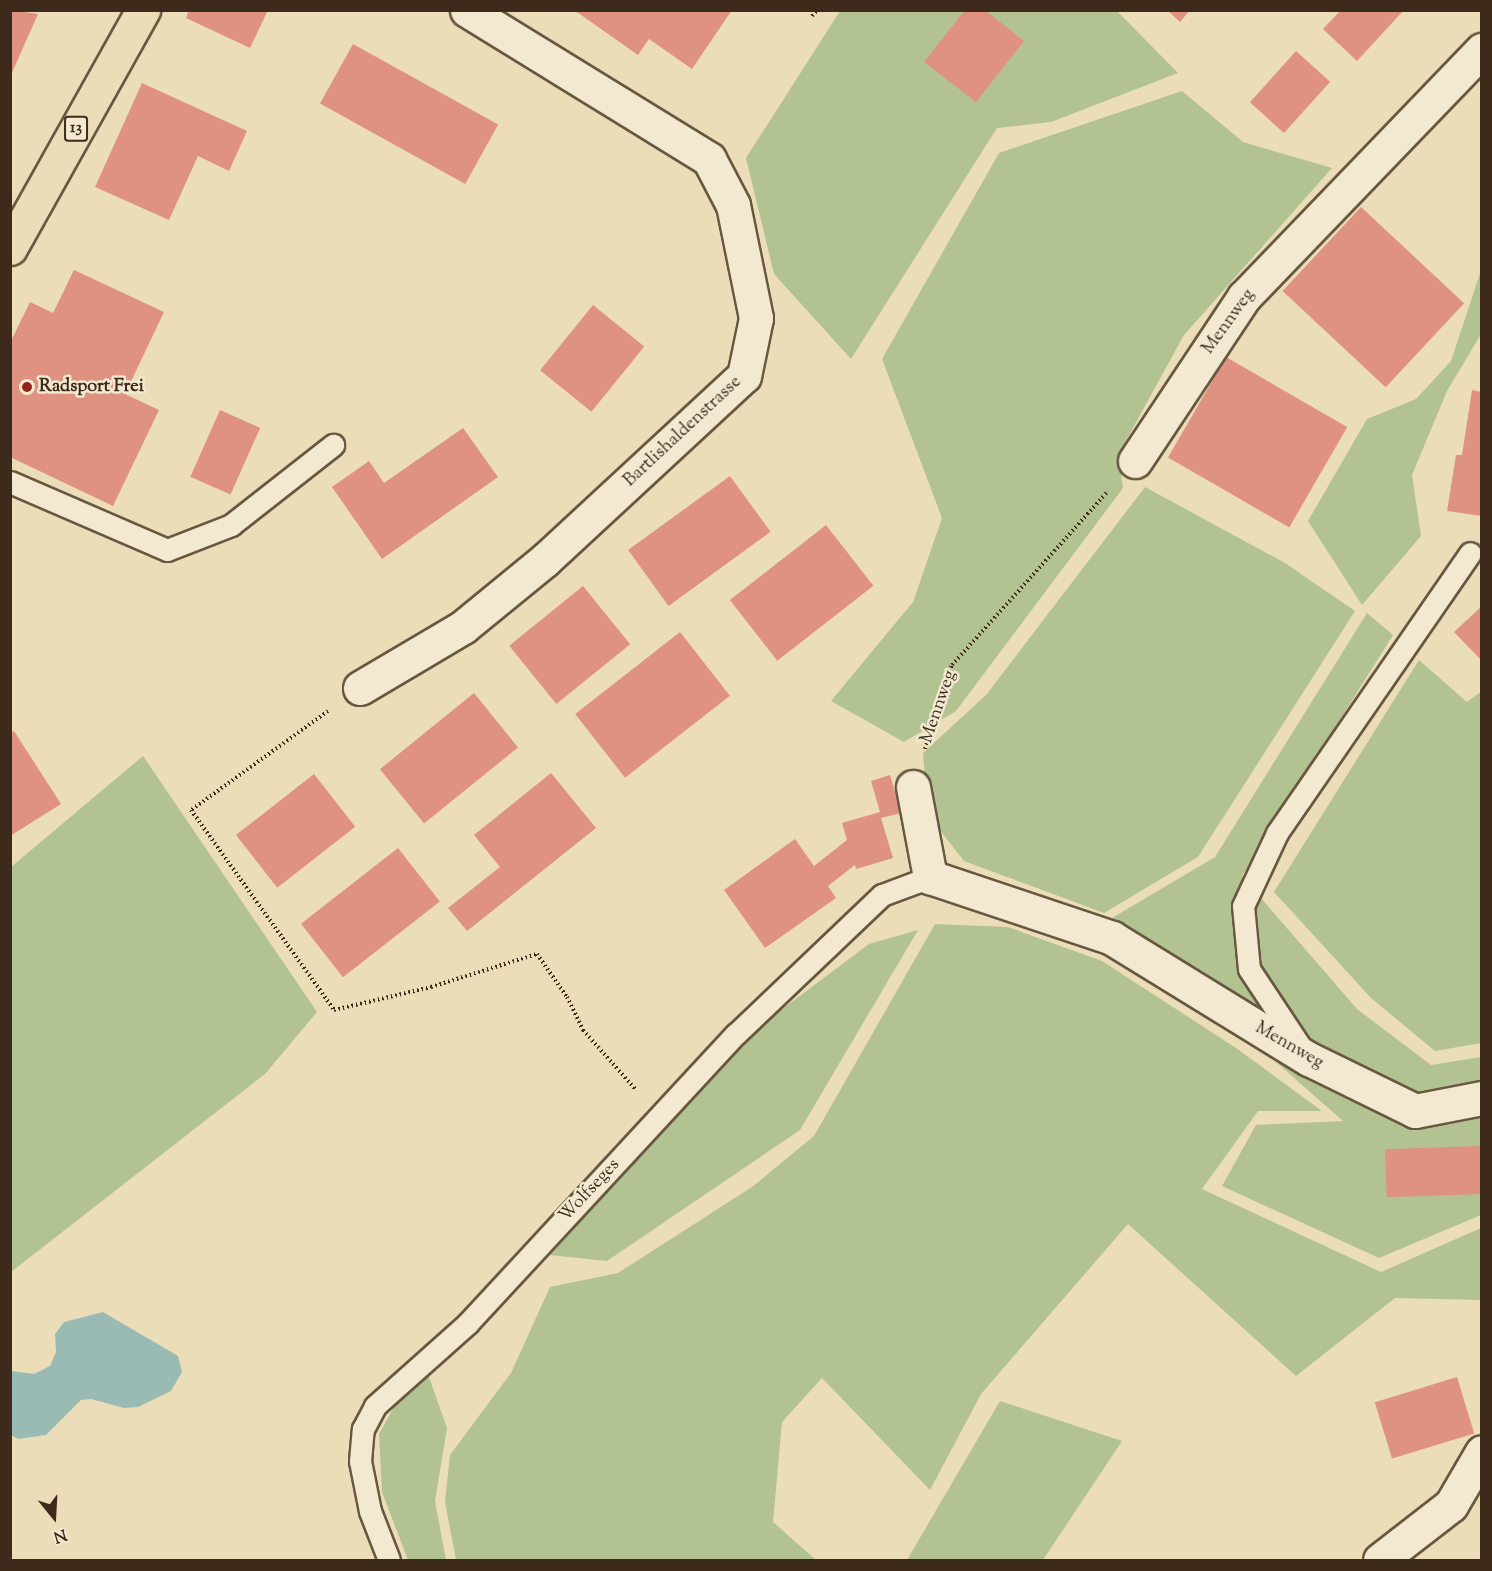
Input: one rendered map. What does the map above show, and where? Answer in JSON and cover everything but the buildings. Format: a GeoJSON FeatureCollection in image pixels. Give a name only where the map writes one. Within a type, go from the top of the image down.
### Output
{"type":"FeatureCollection","features":[{"type":"Feature","properties":{"kind":"main road","name":"13"},"geometry":{"type":"LineString","coordinates":[[10,248],[143,10]]}},
{"type":"Feature","properties":{"kind":"street","name":"Bartlishaldenstrasse"},"geometry":{"type":"LineString","coordinates":[[360,688],[463,627],[545,560],[744,376],[756,318],[733,205],[709,159],[468,11]]}},
{"type":"Feature","properties":{"kind":"street","name":"Mennweg"},"geometry":{"type":"LineString","coordinates":[[1135,461],[1244,297],[1482,50]]}},
{"type":"Feature","properties":{"kind":"street"},"geometry":{"type":"LineString","coordinates":[[913,787],[930,877]]}},
{"type":"Feature","properties":{"kind":"street","name":"Mennweg"},"geometry":{"type":"LineString","coordinates":[[930,877],[1112,938],[1308,1059],[1415,1111],[1482,1098]]}},
{"type":"Feature","properties":{"kind":"street"},"geometry":{"type":"LineString","coordinates":[[1380,1560],[1451,1505],[1482,1452]]}},
{"type":"Feature","properties":{"kind":"lane"},"geometry":{"type":"LineString","coordinates":[[10,483],[167,550],[231,525],[333,445]]}},
{"type":"Feature","properties":{"kind":"lane"},"geometry":{"type":"LineString","coordinates":[[1308,1059],[1249,969],[1243,906],[1277,833],[1470,553]]}},
{"type":"Feature","properties":{"kind":"lane","name":"Wolfseges"},"geometry":{"type":"LineString","coordinates":[[389,1560],[370,1511],[360,1461],[363,1429],[375,1406],[468,1323],[736,1034],[847,928],[882,895],[930,877]]}},
{"type":"Feature","properties":{"kind":"path"},"geometry":{"type":"LineString","coordinates":[[812,16],[816,10]]}},
{"type":"Feature","properties":{"kind":"path","name":"Mennweg"},"geometry":{"type":"LineString","coordinates":[[913,787],[952,665],[1135,461]]}},
{"type":"Feature","properties":{"kind":"path"},"geometry":{"type":"LineString","coordinates":[[360,688],[191,810],[334,1010],[432,987],[537,954],[567,997],[583,1030],[611,1063]]}},
{"type":"Feature","properties":{"kind":"green space"},"geometry":{"type":"Polygon","coordinates":[[[840,11],[1117,11],[1178,73],[1051,122],[997,128],[851,359],[774,274],[746,158],[840,11]]]}},
{"type":"Feature","properties":{"kind":"green space"},"geometry":{"type":"Polygon","coordinates":[[[1182,91],[1243,142],[1332,168],[1184,335],[1118,455],[1123,488],[956,711],[904,742],[831,701],[913,602],[942,518],[882,359],[999,153],[1182,91]]]}},
{"type":"Feature","properties":{"kind":"green space"},"geometry":{"type":"Polygon","coordinates":[[[1481,270],[1481,334],[1447,391],[1412,475],[1421,536],[1362,605],[1308,521],[1367,419],[1416,399],[1451,361],[1481,270]]]}},
{"type":"Feature","properties":{"kind":"green space"},"geometry":{"type":"Polygon","coordinates":[[[1145,487],[1285,563],[1355,611],[1198,857],[1104,913],[964,861],[928,815],[923,753],[986,695],[1145,487]]]}},
{"type":"Feature","properties":{"kind":"green space"},"geometry":{"type":"Polygon","coordinates":[[[1367,613],[1393,635],[1242,876],[1357,1009],[1431,1065],[1481,1057],[1481,1215],[1379,1258],[1222,1186],[1256,1125],[1343,1121],[1112,918],[1215,857],[1367,613]]]}},
{"type":"Feature","properties":{"kind":"green space"},"geometry":{"type":"Polygon","coordinates":[[[1419,660],[1467,702],[1482,691],[1481,1043],[1435,1051],[1371,998],[1274,892],[1419,660]]]}},
{"type":"Feature","properties":{"kind":"green space"},"geometry":{"type":"Polygon","coordinates":[[[143,756],[317,1012],[265,1074],[11,1272],[11,867],[143,756]]]}},
{"type":"Feature","properties":{"kind":"green space"},"geometry":{"type":"Polygon","coordinates":[[[935,924],[1008,927],[1102,961],[1236,1048],[1322,1111],[1258,1111],[1202,1189],[1381,1272],[1481,1228],[1481,1300],[1395,1298],[1296,1376],[1128,1224],[981,1394],[930,1490],[822,1378],[782,1422],[773,1522],[816,1560],[456,1560],[445,1502],[450,1455],[511,1373],[550,1287],[618,1273],[752,1187],[814,1136],[935,924]]]}},
{"type":"Feature","properties":{"kind":"green space"},"geometry":{"type":"Polygon","coordinates":[[[918,930],[800,1130],[607,1261],[550,1255],[745,1037],[869,944],[918,930]]]}},
{"type":"Feature","properties":{"kind":"green space"},"geometry":{"type":"Polygon","coordinates":[[[428,1374],[447,1428],[435,1501],[446,1560],[408,1560],[382,1492],[379,1434],[400,1396],[428,1374]]]}},
{"type":"Feature","properties":{"kind":"green space"},"geometry":{"type":"Polygon","coordinates":[[[1000,1401],[1122,1441],[1043,1560],[907,1560],[1000,1401]]]}},
{"type":"Feature","properties":{"kind":"water"},"geometry":{"type":"Polygon","coordinates":[[[103,1312],[178,1356],[182,1372],[171,1391],[138,1407],[124,1408],[91,1399],[81,1400],[46,1435],[18,1439],[11,1435],[11,1371],[34,1374],[50,1366],[56,1352],[55,1334],[64,1322],[103,1312]]]}},
{"type":"Feature","properties":{"kind":"place","name":"Radsport Frei"},"geometry":{"type":"Point","coordinates":[27,387]}}]}
